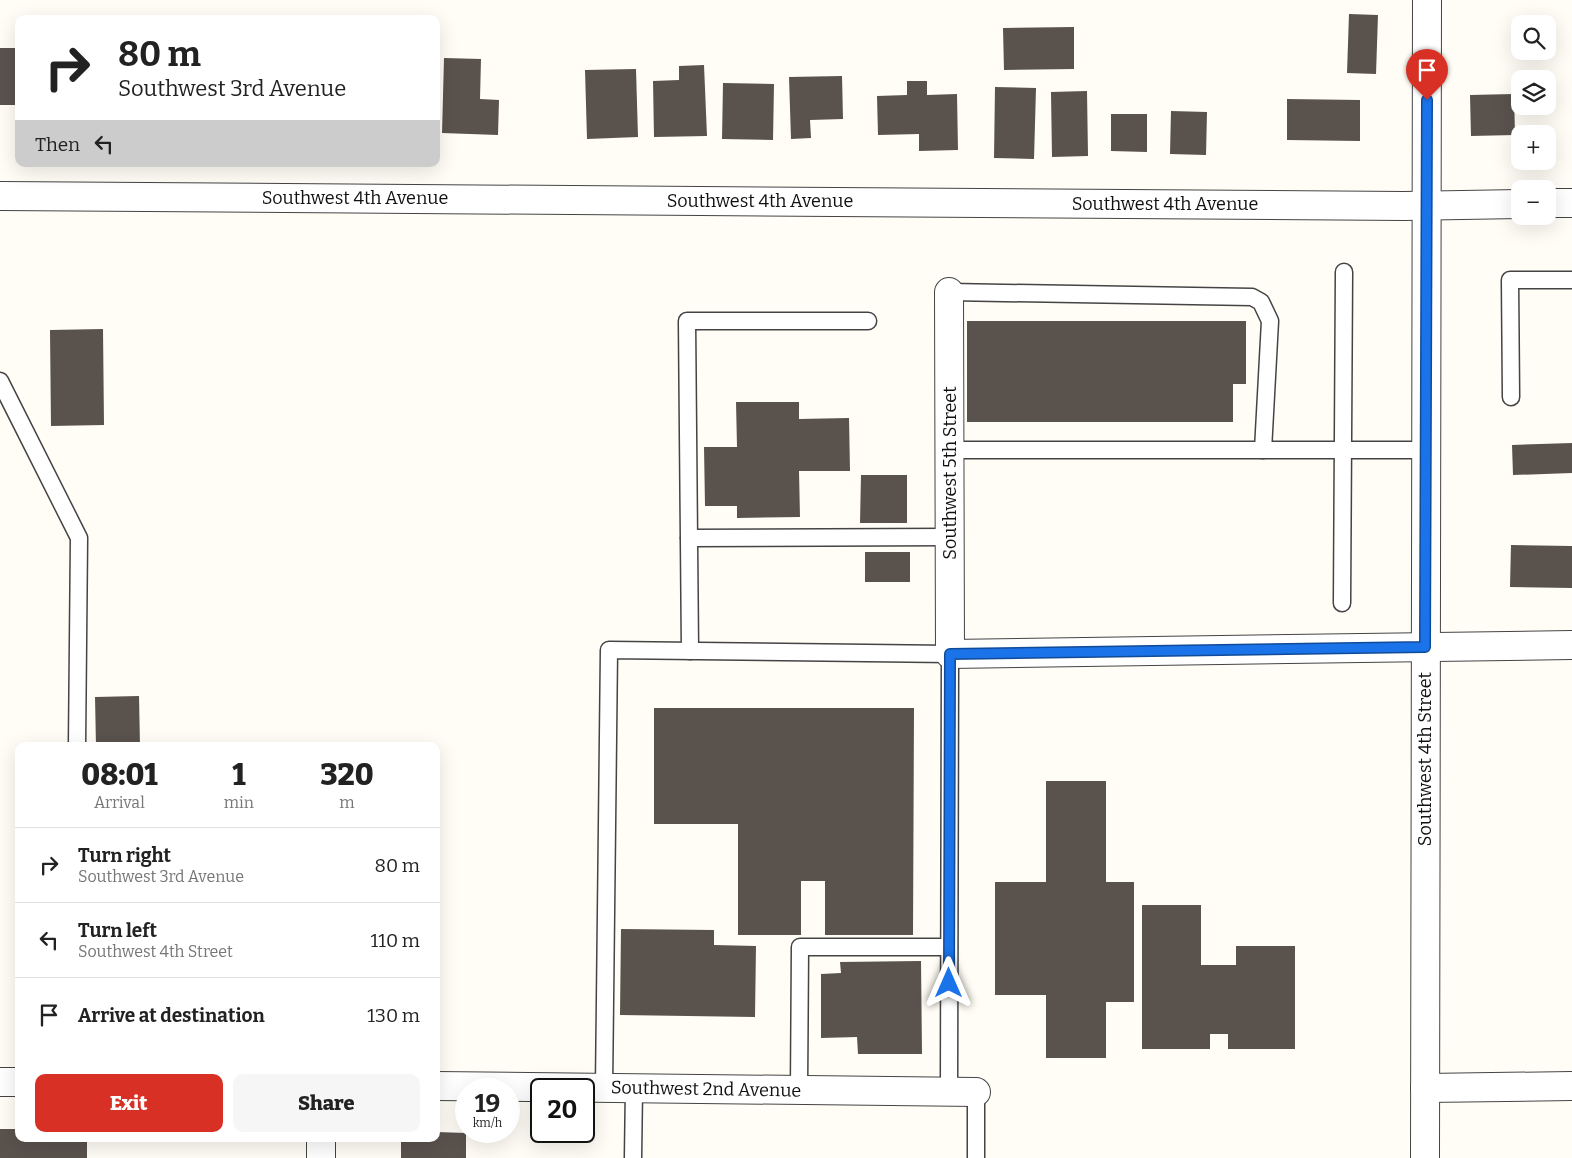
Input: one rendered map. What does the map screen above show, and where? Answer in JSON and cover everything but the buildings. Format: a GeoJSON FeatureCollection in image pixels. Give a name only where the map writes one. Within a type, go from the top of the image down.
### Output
{"type":"FeatureCollection","features":[{"type":"Feature","properties":{"kind":"street","name":"Southwest 4th Street"},"geometry":{"type":"LineString","coordinates":[[1425,1158],[1427,0]]}},
{"type":"Feature","properties":{"kind":"street","name":"Southwest 4th Avenue"},"geometry":{"type":"LineString","coordinates":[[0,196],[1426,206],[1511,204]]}},
{"type":"Feature","properties":{"kind":"street"},"geometry":{"type":"LineString","coordinates":[[1556,204],[1572,203]]}},
{"type":"Feature","properties":{"kind":"street","name":"Southwest 5th Street"},"geometry":{"type":"LineString","coordinates":[[950,292],[950,654]]}},
{"type":"Feature","properties":{"kind":"street"},"geometry":{"type":"LineString","coordinates":[[950,654],[1572,645]]}},
{"type":"Feature","properties":{"kind":"street"},"geometry":{"type":"LineString","coordinates":[[0,1082],[15,1082]]}},
{"type":"Feature","properties":{"kind":"street","name":"Southwest 2nd Avenue"},"geometry":{"type":"LineString","coordinates":[[440,1086],[976,1092]]}},
{"type":"Feature","properties":{"kind":"street"},"geometry":{"type":"LineString","coordinates":[[1425,1088],[1572,1086]]}},
{"type":"Feature","properties":{"kind":"street"},"geometry":{"type":"LineString","coordinates":[[321,1142],[321,1158]]}},
{"type":"Feature","properties":{"kind":"lane"},"geometry":{"type":"LineString","coordinates":[[1342,603],[1344,272]]}},
{"type":"Feature","properties":{"kind":"lane"},"geometry":{"type":"LineString","coordinates":[[1511,397],[1510,280],[1572,280]]}},
{"type":"Feature","properties":{"kind":"lane"},"geometry":{"type":"LineString","coordinates":[[950,292],[1252,297],[1261,302],[1270,321],[1263,450]]}},
{"type":"Feature","properties":{"kind":"lane"},"geometry":{"type":"LineString","coordinates":[[690,651],[687,321],[868,320]]}},
{"type":"Feature","properties":{"kind":"lane"},"geometry":{"type":"LineString","coordinates":[[0,381],[79,538],[77,742]]}},
{"type":"Feature","properties":{"kind":"lane"},"geometry":{"type":"LineString","coordinates":[[950,450],[1426,450]]}},
{"type":"Feature","properties":{"kind":"lane"},"geometry":{"type":"LineString","coordinates":[[689,538],[950,537]]}},
{"type":"Feature","properties":{"kind":"lane"},"geometry":{"type":"LineString","coordinates":[[604,1088],[608,650],[950,654],[949,1091]]}},
{"type":"Feature","properties":{"kind":"lane"},"geometry":{"type":"LineString","coordinates":[[799,1090],[800,947],[950,947]]}},
{"type":"Feature","properties":{"kind":"lane"},"geometry":{"type":"LineString","coordinates":[[633,1158],[634,1088]]}},
{"type":"Feature","properties":{"kind":"lane"},"geometry":{"type":"LineString","coordinates":[[976,1092],[976,1158]]}},
{"type":"Feature","properties":{"kind":"route"},"geometry":{"type":"LineString","coordinates":[[949,983],[950,654],[1425,647],[1427,100]]}}]}
